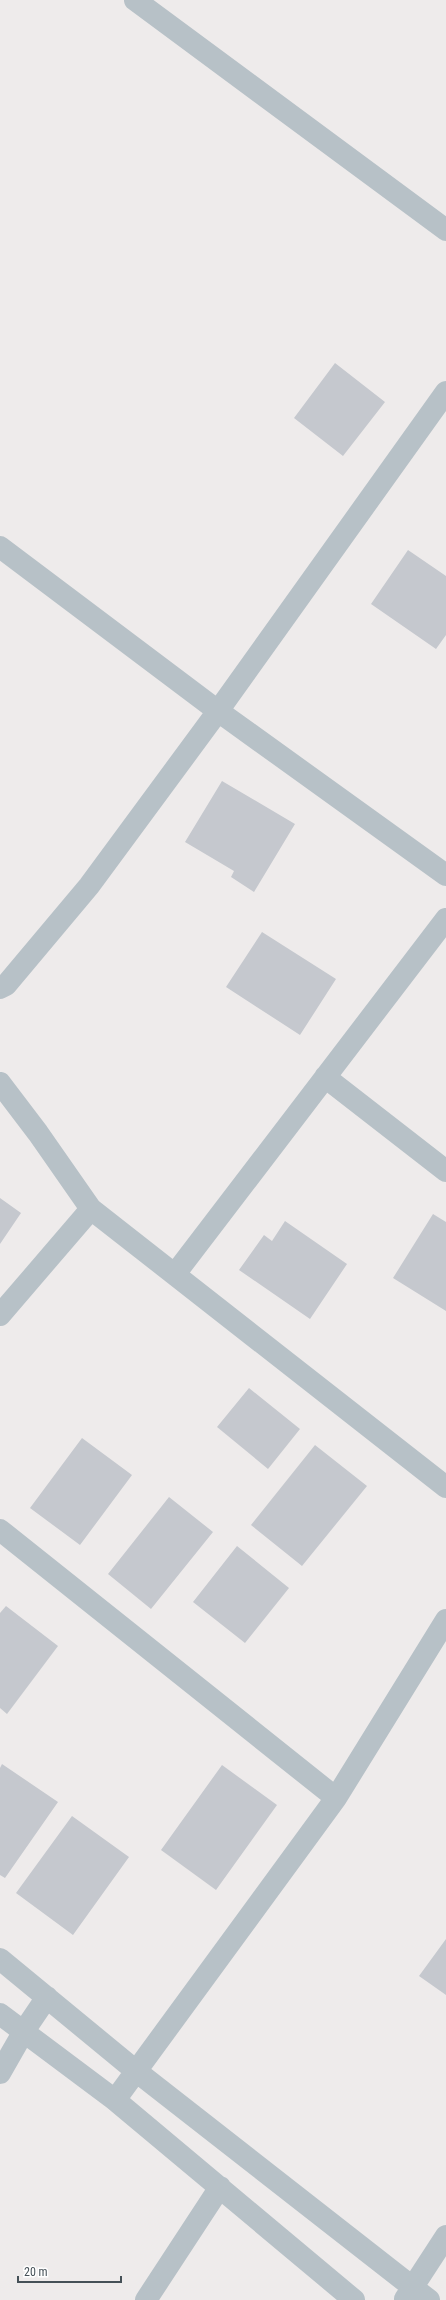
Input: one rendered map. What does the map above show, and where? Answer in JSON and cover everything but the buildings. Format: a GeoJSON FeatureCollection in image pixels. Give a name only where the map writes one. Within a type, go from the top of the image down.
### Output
{"type":"FeatureCollection","features":[{"type":"Feature","properties":{"kind":"street"},"geometry":{"type":"LineString","coordinates":[[135,0],[446,230]]}},
{"type":"Feature","properties":{"kind":"street"},"geometry":{"type":"LineString","coordinates":[[0,988],[6,985],[89,886],[218,711],[446,392]]}},
{"type":"Feature","properties":{"kind":"street"},"geometry":{"type":"LineString","coordinates":[[0,547],[218,711],[446,875]]}},
{"type":"Feature","properties":{"kind":"street"},"geometry":{"type":"LineString","coordinates":[[175,1274],[446,919]]}},
{"type":"Feature","properties":{"kind":"street"},"geometry":{"type":"LineString","coordinates":[[326,1077],[446,1171]]}},
{"type":"Feature","properties":{"kind":"street"},"geometry":{"type":"LineString","coordinates":[[0,1083],[38,1133],[91,1209],[446,1487]]}},
{"type":"Feature","properties":{"kind":"street"},"geometry":{"type":"LineString","coordinates":[[0,1315],[91,1209]]}},
{"type":"Feature","properties":{"kind":"street"},"geometry":{"type":"LineString","coordinates":[[0,1530],[336,1798]]}},
{"type":"Feature","properties":{"kind":"street"},"geometry":{"type":"LineString","coordinates":[[115,2100],[336,1798],[446,1620]]}},
{"type":"Feature","properties":{"kind":"street"},"geometry":{"type":"LineString","coordinates":[[0,1959],[136,2071],[416,2296],[446,2236]]}},
{"type":"Feature","properties":{"kind":"street"},"geometry":{"type":"LineString","coordinates":[[0,2073],[24,2031],[47,1997]]}},
{"type":"Feature","properties":{"kind":"street"},"geometry":{"type":"LineString","coordinates":[[0,2014],[115,2100],[354,2300]]}},
{"type":"Feature","properties":{"kind":"street"},"geometry":{"type":"LineString","coordinates":[[146,2300],[220,2188]]}}]}
